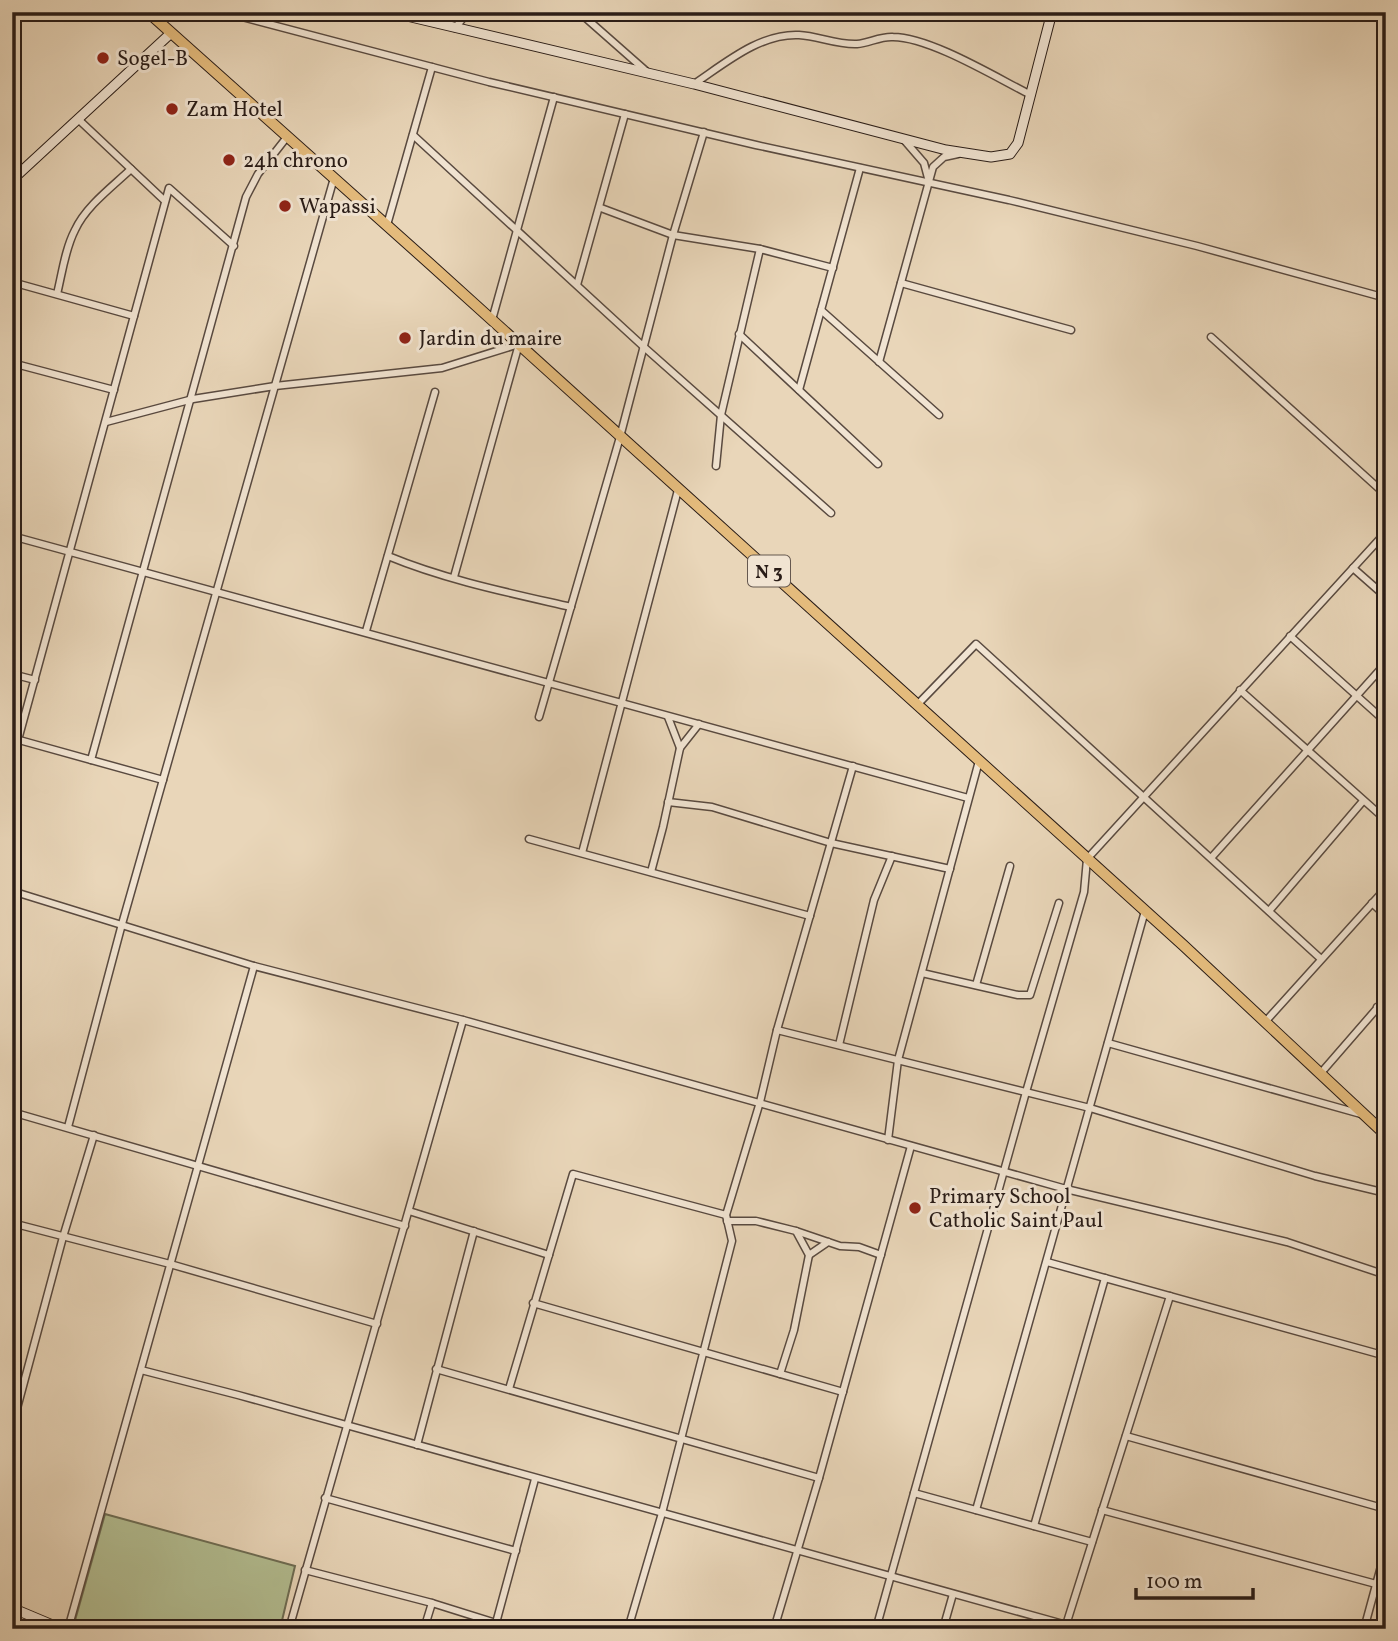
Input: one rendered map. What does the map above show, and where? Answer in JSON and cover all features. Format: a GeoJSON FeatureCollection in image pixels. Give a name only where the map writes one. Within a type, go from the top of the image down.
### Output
{"type":"FeatureCollection","features":[{"type":"Feature","properties":{"kind":"main road","name":"N 3"},"geometry":{"type":"LineString","coordinates":[[148,12],[1145,911],[1386,1135]]}},
{"type":"Feature","properties":{"kind":"street"},"geometry":{"type":"LineString","coordinates":[[223,12],[554,97],[1009,200],[1198,246],[1386,298]]}},
{"type":"Feature","properties":{"kind":"street"},"geometry":{"type":"LineString","coordinates":[[390,12],[694,84],[964,154],[991,157],[1010,154],[1018,143],[1052,12]]}},
{"type":"Feature","properties":{"kind":"street"},"geometry":{"type":"LineString","coordinates":[[455,28],[468,12]]}},
{"type":"Feature","properties":{"kind":"street"},"geometry":{"type":"LineString","coordinates":[[579,12],[649,74]]}},
{"type":"Feature","properties":{"kind":"street"},"geometry":{"type":"LineString","coordinates":[[12,191],[14,178],[170,34]]}},
{"type":"Feature","properties":{"kind":"street"},"geometry":{"type":"LineString","coordinates":[[694,84],[752,46],[780,37],[803,35],[856,44],[892,37],[918,42],[965,61],[1031,95]]}},
{"type":"Feature","properties":{"kind":"street"},"geometry":{"type":"LineString","coordinates":[[387,225],[432,67]]}},
{"type":"Feature","properties":{"kind":"street"},"geometry":{"type":"LineString","coordinates":[[492,320],[554,97]]}},
{"type":"Feature","properties":{"kind":"street"},"geometry":{"type":"LineString","coordinates":[[577,285],[601,208],[625,114]]}},
{"type":"Feature","properties":{"kind":"street"},"geometry":{"type":"LineString","coordinates":[[78,119],[165,201]]}},
{"type":"Feature","properties":{"kind":"street"},"geometry":{"type":"LineString","coordinates":[[538,718],[621,437],[673,235],[704,132]]}},
{"type":"Feature","properties":{"kind":"street"},"geometry":{"type":"LineString","coordinates":[[413,135],[645,348],[831,513]]}},
{"type":"Feature","properties":{"kind":"street"},"geometry":{"type":"LineString","coordinates":[[91,760],[252,183],[287,137]]}},
{"type":"Feature","properties":{"kind":"street"},"geometry":{"type":"LineString","coordinates":[[903,139],[924,163],[928,183]]}},
{"type":"Feature","properties":{"kind":"street"},"geometry":{"type":"LineString","coordinates":[[879,362],[933,167],[940,159],[964,154]]}},
{"type":"Feature","properties":{"kind":"street"},"geometry":{"type":"LineString","coordinates":[[799,390],[860,168]]}},
{"type":"Feature","properties":{"kind":"street"},"geometry":{"type":"LineString","coordinates":[[57,294],[79,222],[131,169]]}},
{"type":"Feature","properties":{"kind":"street"},"geometry":{"type":"LineString","coordinates":[[68,1127],[122,924],[334,178]]}},
{"type":"Feature","properties":{"kind":"street"},"geometry":{"type":"LineString","coordinates":[[163,780],[15,739],[35,680],[169,188],[234,246]]}},
{"type":"Feature","properties":{"kind":"street"},"geometry":{"type":"LineString","coordinates":[[601,208],[673,235],[760,249],[833,268]]}},
{"type":"Feature","properties":{"kind":"street"},"geometry":{"type":"LineString","coordinates":[[716,466],[721,415],[760,249]]}},
{"type":"Feature","properties":{"kind":"street"},"geometry":{"type":"LineString","coordinates":[[12,282],[134,316]]}},
{"type":"Feature","properties":{"kind":"street"},"geometry":{"type":"LineString","coordinates":[[901,283],[1071,330]]}},
{"type":"Feature","properties":{"kind":"street"},"geometry":{"type":"LineString","coordinates":[[821,310],[939,415]]}},
{"type":"Feature","properties":{"kind":"street"},"geometry":{"type":"LineString","coordinates":[[739,334],[878,464]]}},
{"type":"Feature","properties":{"kind":"street"},"geometry":{"type":"LineString","coordinates":[[1211,337],[1386,495]]}},
{"type":"Feature","properties":{"kind":"street"},"geometry":{"type":"LineString","coordinates":[[106,422],[193,399],[275,386],[442,368],[519,344]]}},
{"type":"Feature","properties":{"kind":"street"},"geometry":{"type":"LineString","coordinates":[[454,577],[519,344]]}},
{"type":"Feature","properties":{"kind":"street"},"geometry":{"type":"LineString","coordinates":[[12,363],[114,390]]}},
{"type":"Feature","properties":{"kind":"street"},"geometry":{"type":"LineString","coordinates":[[366,631],[435,392]]}},
{"type":"Feature","properties":{"kind":"street"},"geometry":{"type":"LineString","coordinates":[[582,853],[678,489]]}},
{"type":"Feature","properties":{"kind":"street"},"geometry":{"type":"LineString","coordinates":[[876,1629],[1084,892],[1087,859],[1386,532]]}},
{"type":"Feature","properties":{"kind":"street"},"geometry":{"type":"LineString","coordinates":[[12,536],[968,798]]}},
{"type":"Feature","properties":{"kind":"street"},"geometry":{"type":"LineString","coordinates":[[388,556],[420,570],[571,607]]}},
{"type":"Feature","properties":{"kind":"street"},"geometry":{"type":"LineString","coordinates":[[1353,568],[1386,597]]}},
{"type":"Feature","properties":{"kind":"street"},"geometry":{"type":"LineString","coordinates":[[1290,636],[1386,722]]}},
{"type":"Feature","properties":{"kind":"street"},"geometry":{"type":"LineString","coordinates":[[917,705],[976,644],[1321,959]]}},
{"type":"Feature","properties":{"kind":"street"},"geometry":{"type":"LineString","coordinates":[[1211,858],[1386,663]]}},
{"type":"Feature","properties":{"kind":"street"},"geometry":{"type":"LineString","coordinates":[[12,674],[35,680]]}},
{"type":"Feature","properties":{"kind":"street"},"geometry":{"type":"LineString","coordinates":[[1240,690],[1386,820]]}},
{"type":"Feature","properties":{"kind":"street"},"geometry":{"type":"LineString","coordinates":[[668,717],[680,748]]}},
{"type":"Feature","properties":{"kind":"street"},"geometry":{"type":"LineString","coordinates":[[651,872],[680,748],[699,724]]}},
{"type":"Feature","properties":{"kind":"street"},"geometry":{"type":"LineString","coordinates":[[888,1140],[898,1060],[979,761]]}},
{"type":"Feature","properties":{"kind":"street"},"geometry":{"type":"LineString","coordinates":[[628,1629],[662,1513],[732,1241],[727,1218],[777,1030],[853,766]]}},
{"type":"Feature","properties":{"kind":"street"},"geometry":{"type":"LineString","coordinates":[[1269,911],[1363,800]]}},
{"type":"Feature","properties":{"kind":"street"},"geometry":{"type":"LineString","coordinates":[[668,802],[712,807],[831,843],[950,869]]}},
{"type":"Feature","properties":{"kind":"street"},"geometry":{"type":"LineString","coordinates":[[530,839],[810,915]]}},
{"type":"Feature","properties":{"kind":"street"},"geometry":{"type":"LineString","coordinates":[[838,1045],[874,900],[892,856]]}},
{"type":"Feature","properties":{"kind":"street"},"geometry":{"type":"LineString","coordinates":[[976,985],[1010,866]]}},
{"type":"Feature","properties":{"kind":"street"},"geometry":{"type":"LineString","coordinates":[[1265,1022],[1386,888]]}},
{"type":"Feature","properties":{"kind":"street"},"geometry":{"type":"LineString","coordinates":[[12,891],[254,966],[463,1020],[1066,1189],[1287,1242],[1386,1275]]}},
{"type":"Feature","properties":{"kind":"street"},"geometry":{"type":"LineString","coordinates":[[922,973],[1018,995],[1030,995],[1059,903]]}},
{"type":"Feature","properties":{"kind":"street"},"geometry":{"type":"LineString","coordinates":[[1372,903],[1386,916]]}},
{"type":"Feature","properties":{"kind":"street"},"geometry":{"type":"LineString","coordinates":[[976,1510],[1145,911]]}},
{"type":"Feature","properties":{"kind":"street"},"geometry":{"type":"LineString","coordinates":[[68,1629],[254,966]]}},
{"type":"Feature","properties":{"kind":"street"},"geometry":{"type":"LineString","coordinates":[[1320,1074],[1386,998]]}},
{"type":"Feature","properties":{"kind":"street"},"geometry":{"type":"LineString","coordinates":[[1377,1007],[1386,1015]]}},
{"type":"Feature","properties":{"kind":"street"},"geometry":{"type":"LineString","coordinates":[[289,1629],[463,1020]]}},
{"type":"Feature","properties":{"kind":"street"},"geometry":{"type":"LineString","coordinates":[[777,1030],[1090,1108],[1315,1176],[1386,1193]]}},
{"type":"Feature","properties":{"kind":"street"},"geometry":{"type":"LineString","coordinates":[[1108,1043],[1363,1114]]}},
{"type":"Feature","properties":{"kind":"street"},"geometry":{"type":"LineString","coordinates":[[12,1112],[405,1226]]}},
{"type":"Feature","properties":{"kind":"street"},"geometry":{"type":"LineString","coordinates":[[12,1427],[63,1237],[94,1135]]}},
{"type":"Feature","properties":{"kind":"street"},"geometry":{"type":"LineString","coordinates":[[774,1629],[911,1146]]}},
{"type":"Feature","properties":{"kind":"street"},"geometry":{"type":"LineString","coordinates":[[509,1390],[573,1174],[727,1218],[756,1221],[881,1255]]}},
{"type":"Feature","properties":{"kind":"street"},"geometry":{"type":"LineString","coordinates":[[409,1211],[550,1255]]}},
{"type":"Feature","properties":{"kind":"street"},"geometry":{"type":"LineString","coordinates":[[12,1223],[170,1264],[377,1324]]}},
{"type":"Feature","properties":{"kind":"street"},"geometry":{"type":"LineString","coordinates":[[417,1446],[474,1231]]}},
{"type":"Feature","properties":{"kind":"street"},"geometry":{"type":"LineString","coordinates":[[780,1374],[794,1330],[809,1255],[796,1231]]}},
{"type":"Feature","properties":{"kind":"street"},"geometry":{"type":"LineString","coordinates":[[809,1255],[828,1242]]}},
{"type":"Feature","properties":{"kind":"street"},"geometry":{"type":"LineString","coordinates":[[1047,1262],[1386,1356]]}},
{"type":"Feature","properties":{"kind":"street"},"geometry":{"type":"LineString","coordinates":[[1034,1526],[1105,1278]]}},
{"type":"Feature","properties":{"kind":"street"},"geometry":{"type":"LineString","coordinates":[[1066,1625],[1170,1296]]}},
{"type":"Feature","properties":{"kind":"street"},"geometry":{"type":"LineString","coordinates":[[533,1303],[843,1392]]}},
{"type":"Feature","properties":{"kind":"street"},"geometry":{"type":"LineString","coordinates":[[436,1369],[819,1478]]}},
{"type":"Feature","properties":{"kind":"street"},"geometry":{"type":"LineString","coordinates":[[141,1370],[1081,1629]]}},
{"type":"Feature","properties":{"kind":"street"},"geometry":{"type":"LineString","coordinates":[[1126,1436],[1386,1509]]}},
{"type":"Feature","properties":{"kind":"street"},"geometry":{"type":"LineString","coordinates":[[496,1623],[535,1479]]}},
{"type":"Feature","properties":{"kind":"street"},"geometry":{"type":"LineString","coordinates":[[914,1493],[1092,1542]]}},
{"type":"Feature","properties":{"kind":"street"},"geometry":{"type":"LineString","coordinates":[[325,1498],[516,1551]]}},
{"type":"Feature","properties":{"kind":"street"},"geometry":{"type":"LineString","coordinates":[[1102,1510],[1376,1584]]}},
{"type":"Feature","properties":{"kind":"street"},"geometry":{"type":"LineString","coordinates":[[1364,1629],[1386,1548]]}},
{"type":"Feature","properties":{"kind":"street"},"geometry":{"type":"LineString","coordinates":[[304,1570],[432,1602],[515,1629]]}},
{"type":"Feature","properties":{"kind":"street"},"geometry":{"type":"LineString","coordinates":[[943,1629],[953,1594]]}},
{"type":"Feature","properties":{"kind":"street"},"geometry":{"type":"LineString","coordinates":[[424,1629],[432,1602]]}},
{"type":"Feature","properties":{"kind":"street"},"geometry":{"type":"LineString","coordinates":[[12,1608],[62,1629]]}},
{"type":"Feature","properties":{"kind":"green space"},"geometry":{"type":"Polygon","coordinates":[[[105,1514],[295,1566],[280,1629],[84,1629],[74,1624],[105,1514]]]}},
{"type":"Feature","properties":{"kind":"place","name":"Sogel-B"},"geometry":{"type":"Point","coordinates":[103,58]}},
{"type":"Feature","properties":{"kind":"place","name":"Zam Hotel"},"geometry":{"type":"Point","coordinates":[172,109]}},
{"type":"Feature","properties":{"kind":"place","name":"24h chrono"},"geometry":{"type":"Point","coordinates":[229,160]}},
{"type":"Feature","properties":{"kind":"place","name":"Wapassi"},"geometry":{"type":"Point","coordinates":[285,206]}},
{"type":"Feature","properties":{"kind":"place","name":"Jardin du maire"},"geometry":{"type":"Point","coordinates":[405,338]}},
{"type":"Feature","properties":{"kind":"place","name":"Primary School Catholic Saint Paul"},"geometry":{"type":"Point","coordinates":[915,1208]}}]}
